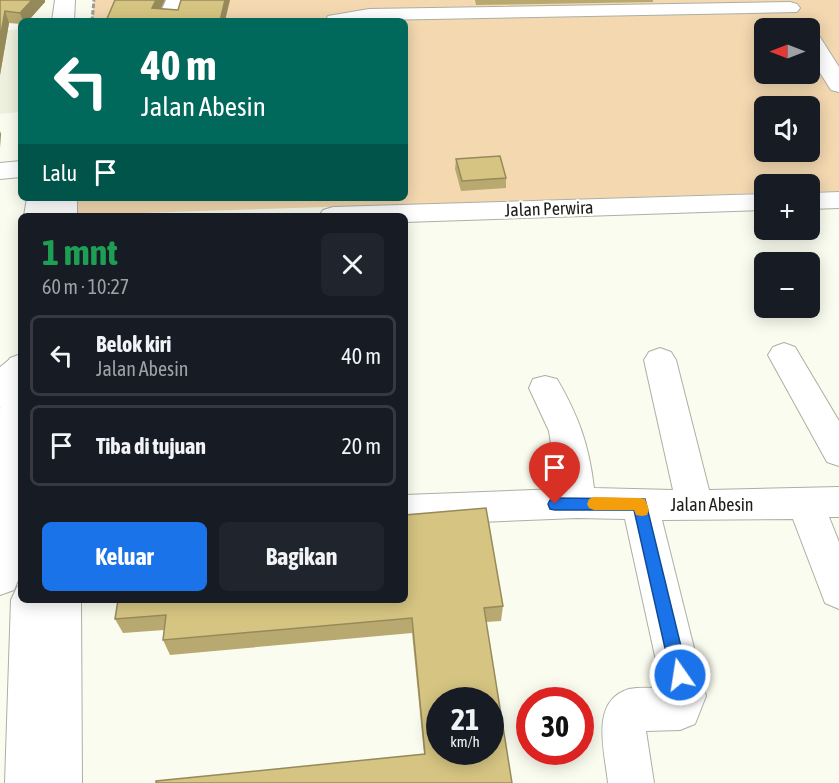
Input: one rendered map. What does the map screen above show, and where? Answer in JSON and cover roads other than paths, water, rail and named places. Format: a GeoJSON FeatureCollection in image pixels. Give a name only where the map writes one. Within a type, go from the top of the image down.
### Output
{"type":"FeatureCollection","features":[{"type":"Feature","properties":{"kind":"street"},"geometry":{"type":"LineString","coordinates":[[63,18],[65,0]]}},
{"type":"Feature","properties":{"kind":"street"},"geometry":{"type":"LineString","coordinates":[[80,18],[81,0]]}},
{"type":"Feature","properties":{"kind":"street"},"geometry":{"type":"LineString","coordinates":[[169,18],[176,0]]}},
{"type":"Feature","properties":{"kind":"street"},"geometry":{"type":"LineString","coordinates":[[344,18],[369,8],[788,4],[797,18]]}},
{"type":"Feature","properties":{"kind":"street"},"geometry":{"type":"LineString","coordinates":[[820,53],[837,78]]}},
{"type":"Feature","properties":{"kind":"street"},"geometry":{"type":"LineString","coordinates":[[0,171],[18,169]]}},
{"type":"Feature","properties":{"kind":"street"},"geometry":{"type":"LineString","coordinates":[[820,201],[839,200]]}},
{"type":"Feature","properties":{"kind":"street","name":"Jalan Perwira"},"geometry":{"type":"LineString","coordinates":[[408,214],[754,202]]}},
{"type":"Feature","properties":{"kind":"street"},"geometry":{"type":"LineString","coordinates":[[784,355],[839,452]]}},
{"type":"Feature","properties":{"kind":"street"},"geometry":{"type":"LineString","coordinates":[[660,360],[694,506]]}},
{"type":"Feature","properties":{"kind":"street"},"geometry":{"type":"LineString","coordinates":[[0,394],[5,381],[18,369]]}},
{"type":"Feature","properties":{"kind":"street"},"geometry":{"type":"LineString","coordinates":[[545,388],[561,415],[570,439],[577,503]]}},
{"type":"Feature","properties":{"kind":"street"},"geometry":{"type":"LineString","coordinates":[[0,578],[18,395]]}},
{"type":"Feature","properties":{"kind":"street"},"geometry":{"type":"LineString","coordinates":[[822,502],[839,591]]}},
{"type":"Feature","properties":{"kind":"street","name":"Jalan Abesin"},"geometry":{"type":"LineString","coordinates":[[408,510],[577,503],[694,506],[822,502]]}},
{"type":"Feature","properties":{"kind":"street"},"geometry":{"type":"LineString","coordinates":[[632,783],[623,720],[631,710],[680,708],[685,696],[640,504]]}},
{"type":"Feature","properties":{"kind":"street"},"geometry":{"type":"LineString","coordinates":[[28,783],[30,603]]}},
{"type":"Feature","properties":{"kind":"street"},"geometry":{"type":"LineString","coordinates":[[59,783],[61,603]]}}]}
